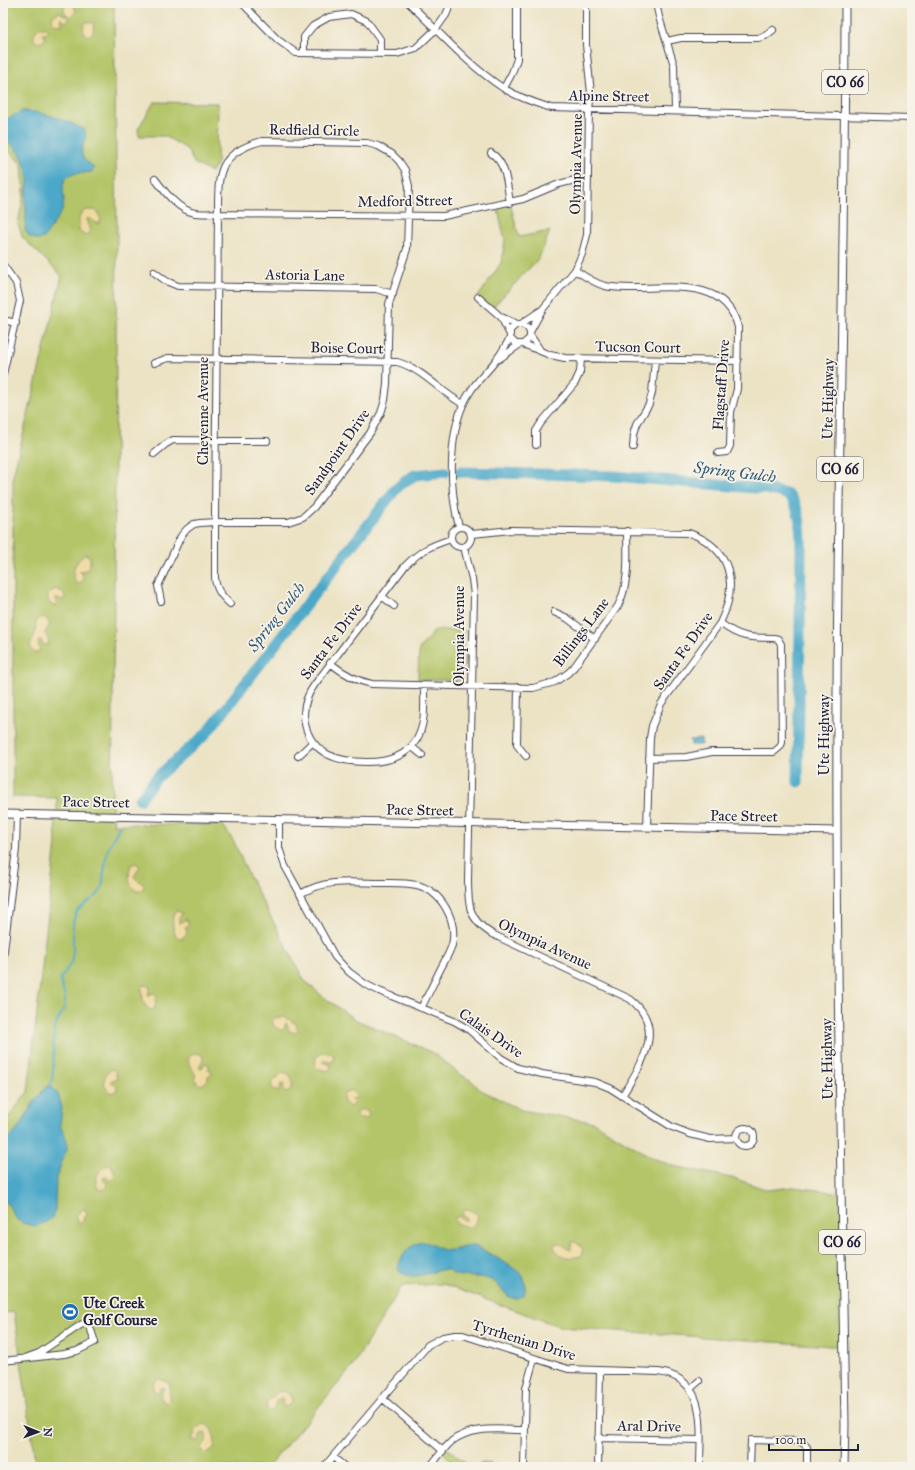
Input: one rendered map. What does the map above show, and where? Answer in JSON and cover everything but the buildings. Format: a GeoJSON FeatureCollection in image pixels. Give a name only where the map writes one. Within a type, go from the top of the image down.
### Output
{"type":"FeatureCollection","features":[{"type":"Feature","properties":{"kind":"main road","name":"Ute Highway"},"geometry":{"type":"LineString","coordinates":[[844,1467],[845,1425],[837,831],[837,695],[845,115],[845,3]]}},
{"type":"Feature","properties":{"kind":"main road","name":"Pace Street"},"geometry":{"type":"LineString","coordinates":[[3,814],[837,831]]}},
{"type":"Feature","properties":{"kind":"street"},"geometry":{"type":"LineString","coordinates":[[242,3],[278,40],[296,53],[380,54],[397,54],[416,48],[436,29],[446,15],[451,3]]}},
{"type":"Feature","properties":{"kind":"street","name":"Alpine Street"},"geometry":{"type":"LineString","coordinates":[[409,3],[474,67],[504,88],[520,97],[551,108],[912,118]]}},
{"type":"Feature","properties":{"kind":"street"},"geometry":{"type":"LineString","coordinates":[[504,88],[517,59],[517,3]]}},
{"type":"Feature","properties":{"kind":"street","name":"Olympia Avenue"},"geometry":{"type":"LineString","coordinates":[[530,333],[542,310],[575,270],[582,254],[587,235],[589,109],[592,93],[586,45],[586,3]]}},
{"type":"Feature","properties":{"kind":"street"},"geometry":{"type":"LineString","coordinates":[[656,3],[674,65],[675,111]]}},
{"type":"Feature","properties":{"kind":"street"},"geometry":{"type":"LineString","coordinates":[[304,53],[304,37],[313,26],[329,17],[351,14],[367,21],[380,39],[380,54]]}},
{"type":"Feature","properties":{"kind":"street"},"geometry":{"type":"LineString","coordinates":[[667,41],[681,38],[758,38],[765,36],[773,30]]}},
{"type":"Feature","properties":{"kind":"street","name":"Redfield Circle"},"geometry":{"type":"LineString","coordinates":[[218,214],[219,177],[226,162],[240,149],[262,141],[367,143],[385,150],[399,161],[406,174],[409,186],[408,216]]}},
{"type":"Feature","properties":{"kind":"street"},"geometry":{"type":"LineString","coordinates":[[491,154],[497,157],[503,165],[510,202]]}},
{"type":"Feature","properties":{"kind":"street","name":"Medford Street"},"geometry":{"type":"LineString","coordinates":[[155,179],[169,196],[187,210],[196,213],[408,216],[444,216],[524,199],[559,184],[574,180],[588,180]]}},
{"type":"Feature","properties":{"kind":"street","name":"Cheyenne Avenue"},"geometry":{"type":"LineString","coordinates":[[218,214],[215,522],[216,584],[219,592],[230,604]]}},
{"type":"Feature","properties":{"kind":"street","name":"Sandpoint Drive"},"geometry":{"type":"LineString","coordinates":[[161,601],[158,586],[181,536],[187,529],[194,524],[215,522],[284,522],[299,519],[311,511],[375,425],[385,400],[389,304],[407,249],[408,216]]}},
{"type":"Feature","properties":{"kind":"street"},"geometry":{"type":"LineString","coordinates":[[3,265],[16,283],[20,301],[3,374]]}},
{"type":"Feature","properties":{"kind":"street","name":"Flagstaff Drive"},"geometry":{"type":"LineString","coordinates":[[575,270],[589,279],[604,285],[620,287],[696,288],[718,297],[724,302],[736,320],[738,335],[737,389],[731,412],[730,446],[727,452],[718,453]]}},
{"type":"Feature","properties":{"kind":"street","name":"Astoria Lane"},"geometry":{"type":"LineString","coordinates":[[154,272],[166,281],[178,286],[376,288],[392,294]]}},
{"type":"Feature","properties":{"kind":"street"},"geometry":{"type":"LineString","coordinates":[[478,297],[501,317],[527,327],[540,350]]}},
{"type":"Feature","properties":{"kind":"street","name":"Olympia Avenue"},"geometry":{"type":"LineString","coordinates":[[519,324],[542,310]]}},
{"type":"Feature","properties":{"kind":"street"},"geometry":{"type":"LineString","coordinates":[[501,317],[513,342],[521,344]]}},
{"type":"Feature","properties":{"kind":"street"},"geometry":{"type":"LineString","coordinates":[[3,320],[16,323]]}},
{"type":"Feature","properties":{"kind":"street"},"geometry":{"type":"LineString","coordinates":[[459,527],[454,509],[453,490],[453,442],[455,425],[463,404],[472,388],[495,362],[510,335],[512,328],[519,324]]}},
{"type":"Feature","properties":{"kind":"street"},"geometry":{"type":"LineString","coordinates":[[495,362],[521,344],[528,341],[530,333]]}},
{"type":"Feature","properties":{"kind":"street","name":"Tucson Court"},"geometry":{"type":"LineString","coordinates":[[521,344],[556,356],[581,359],[738,361]]}},
{"type":"Feature","properties":{"kind":"street","name":"Boise Court"},"geometry":{"type":"LineString","coordinates":[[154,363],[168,358],[387,361],[408,365],[418,370],[450,397],[463,404]]}},
{"type":"Feature","properties":{"kind":"street"},"geometry":{"type":"LineString","coordinates":[[536,445],[536,431],[575,383],[580,372],[581,359]]}},
{"type":"Feature","properties":{"kind":"street"},"geometry":{"type":"LineString","coordinates":[[633,447],[634,434],[637,424],[649,404],[652,393],[655,360]]}},
{"type":"Feature","properties":{"kind":"street"},"geometry":{"type":"LineString","coordinates":[[154,454],[166,444],[174,440],[267,441]]}},
{"type":"Feature","properties":{"kind":"street"},"geometry":{"type":"LineString","coordinates":[[459,527],[468,528],[472,534],[470,543],[464,547],[458,546],[451,539],[453,530],[459,527]]}},
{"type":"Feature","properties":{"kind":"street","name":"Santa Fe Drive"},"geometry":{"type":"LineString","coordinates":[[472,534],[511,530],[689,533],[709,542],[718,550],[728,571],[730,586],[726,609],[720,623],[661,704],[652,726],[649,758],[647,827]]}},
{"type":"Feature","properties":{"kind":"street","name":"Billings Lane"},"geometry":{"type":"LineString","coordinates":[[330,663],[350,678],[372,684],[533,688],[544,686],[561,679],[574,667],[618,606],[625,590],[627,572],[627,531]]}},
{"type":"Feature","properties":{"kind":"street","name":"Santa Fe Drive"},"geometry":{"type":"LineString","coordinates":[[424,686],[423,726],[417,740],[412,747],[400,756],[389,760],[360,762],[340,760],[332,757],[313,742],[306,726],[304,706],[310,690],[405,566],[415,556],[427,548],[451,539]]}},
{"type":"Feature","properties":{"kind":"street","name":"Olympia Avenue"},"geometry":{"type":"LineString","coordinates":[[464,547],[473,587],[469,824],[469,903],[472,915],[478,924],[492,934],[630,999],[639,1007],[643,1013],[649,1030],[648,1046],[641,1063],[622,1096]]}},
{"type":"Feature","properties":{"kind":"street"},"geometry":{"type":"LineString","coordinates":[[382,596],[394,606]]}},
{"type":"Feature","properties":{"kind":"street"},"geometry":{"type":"LineString","coordinates":[[554,612],[566,618],[595,639]]}},
{"type":"Feature","properties":{"kind":"street"},"geometry":{"type":"LineString","coordinates":[[649,758],[686,757],[712,752],[774,752],[780,747],[782,736],[782,644],[778,639],[774,638],[740,636],[720,623]]}},
{"type":"Feature","properties":{"kind":"street"},"geometry":{"type":"LineString","coordinates":[[518,687],[517,745],[526,756]]}},
{"type":"Feature","properties":{"kind":"street"},"geometry":{"type":"LineString","coordinates":[[298,756],[313,742]]}},
{"type":"Feature","properties":{"kind":"street"},"geometry":{"type":"LineString","coordinates":[[412,747],[422,755]]}},
{"type":"Feature","properties":{"kind":"street"},"geometry":{"type":"LineString","coordinates":[[3,959],[8,888],[16,849],[16,814]]}},
{"type":"Feature","properties":{"kind":"street","name":"Calais Drive"},"geometry":{"type":"LineString","coordinates":[[279,819],[279,848],[285,866],[335,956],[349,972],[365,984],[421,1008],[454,1020],[468,1029],[509,1064],[518,1068],[542,1074],[596,1082],[610,1088],[649,1114],[674,1128],[710,1138],[736,1138]]}},
{"type":"Feature","properties":{"kind":"street"},"geometry":{"type":"LineString","coordinates":[[300,894],[316,886],[335,882],[403,884],[420,886],[433,893],[442,903],[450,916],[453,930],[452,940],[449,953],[421,1008]]}},
{"type":"Feature","properties":{"kind":"street"},"geometry":{"type":"LineString","coordinates":[[3,1361],[64,1354],[77,1351],[95,1342],[91,1330],[87,1325],[82,1324],[39,1353],[25,1358]]}},
{"type":"Feature","properties":{"kind":"street","name":"Tyrrhenian Drive"},"geometry":{"type":"LineString","coordinates":[[324,1467],[428,1345],[443,1337],[455,1335],[467,1336],[568,1370],[666,1374],[677,1378],[690,1389],[696,1398],[699,1410],[700,1467]]}},
{"type":"Feature","properties":{"kind":"street"},"geometry":{"type":"LineString","coordinates":[[524,1467],[526,1388],[534,1359]]}},
{"type":"Feature","properties":{"kind":"street"},"geometry":{"type":"LineString","coordinates":[[598,1467],[600,1371]]}},
{"type":"Feature","properties":{"kind":"street"},"geometry":{"type":"LineString","coordinates":[[690,1389],[699,1381]]}},
{"type":"Feature","properties":{"kind":"street"},"geometry":{"type":"LineString","coordinates":[[382,1398],[443,1451]]}},
{"type":"Feature","properties":{"kind":"street"},"geometry":{"type":"LineString","coordinates":[[430,1467],[443,1451],[457,1438],[469,1433],[488,1430],[525,1430]]}},
{"type":"Feature","properties":{"kind":"street","name":"Aral Drive"},"geometry":{"type":"LineString","coordinates":[[598,1438],[700,1440]]}},
{"type":"Feature","properties":{"kind":"street"},"geometry":{"type":"LineString","coordinates":[[750,1467],[750,1440],[798,1441],[803,1443],[807,1447],[807,1467]]}},
{"type":"Feature","properties":{"kind":"street"},"geometry":{"type":"LineString","coordinates":[[333,1457],[344,1467]]}},
{"type":"Feature","properties":{"kind":"green space","name":"Ute Creek Golf Course"},"geometry":{"type":"Polygon","coordinates":[[[3,3],[114,3],[117,236],[113,824],[223,825],[234,842],[249,876],[304,980],[321,995],[354,1019],[433,1053],[458,1073],[472,1081],[479,1089],[521,1110],[593,1122],[655,1159],[674,1166],[736,1179],[768,1190],[793,1187],[841,1193],[844,1347],[561,1327],[443,1284],[402,1286],[352,1367],[268,1467],[36,1467],[14,1312],[3,1313],[3,1124],[28,1092],[56,843],[55,815],[57,814],[57,798],[13,797],[13,476],[62,276],[23,238],[18,224],[24,193],[22,165],[3,144],[3,3]]]}},
{"type":"Feature","properties":{"kind":"green space"},"geometry":{"type":"Polygon","coordinates":[[[154,102],[218,103],[217,165],[211,172],[194,163],[187,149],[165,136],[139,136],[138,129],[154,102]]]}},
{"type":"Feature","properties":{"kind":"green space"},"geometry":{"type":"Polygon","coordinates":[[[510,203],[519,237],[550,231],[539,258],[491,309],[478,297],[501,263],[505,241],[497,206],[510,203]]]}},
{"type":"Feature","properties":{"kind":"green space"},"geometry":{"type":"Polygon","coordinates":[[[435,630],[464,630],[462,680],[418,680],[419,649],[435,630]]]}},
{"type":"Feature","properties":{"kind":"green space"},"geometry":{"type":"Polygon","coordinates":[[[446,1447],[470,1467],[459,1467],[442,1452],[446,1447]]]}},
{"type":"Feature","properties":{"kind":"green space"},"geometry":{"type":"Polygon","coordinates":[[[481,1463],[491,1464],[490,1467],[475,1467],[481,1463]]]}},
{"type":"Feature","properties":{"kind":"sand"},"geometry":{"type":"Polygon","coordinates":[[[67,3],[73,3],[76,12],[70,17],[64,11],[67,3]]]}},
{"type":"Feature","properties":{"kind":"sand"},"geometry":{"type":"Polygon","coordinates":[[[59,12],[68,17],[69,20],[66,22],[60,18],[63,24],[56,25],[52,22],[53,16],[59,12]]]}},
{"type":"Feature","properties":{"kind":"sand"},"geometry":{"type":"Polygon","coordinates":[[[86,22],[94,24],[93,33],[88,36],[84,34],[83,29],[86,22]]]}},
{"type":"Feature","properties":{"kind":"sand"},"geometry":{"type":"Polygon","coordinates":[[[39,28],[47,28],[49,31],[46,34],[42,33],[46,38],[38,43],[34,40],[34,36],[35,32],[39,28]]]}},
{"type":"Feature","properties":{"kind":"sand"},"geometry":{"type":"Polygon","coordinates":[[[86,210],[95,210],[98,212],[101,220],[98,224],[89,218],[87,219],[90,232],[89,234],[84,235],[79,231],[79,221],[81,214],[86,210]]]}},
{"type":"Feature","properties":{"kind":"sand"},"geometry":{"type":"Polygon","coordinates":[[[85,554],[90,557],[90,564],[87,570],[79,571],[83,575],[83,579],[80,584],[78,584],[75,580],[73,572],[76,564],[85,554]]]}},
{"type":"Feature","properties":{"kind":"sand"},"geometry":{"type":"Polygon","coordinates":[[[55,589],[63,592],[65,596],[64,600],[55,598],[58,604],[54,606],[48,600],[48,595],[55,589]]]}},
{"type":"Feature","properties":{"kind":"sand"},"geometry":{"type":"Polygon","coordinates":[[[43,617],[47,619],[50,624],[45,633],[49,641],[48,644],[44,646],[41,640],[39,640],[40,651],[35,653],[30,646],[34,636],[37,620],[43,617]]]}},
{"type":"Feature","properties":{"kind":"sand"},"geometry":{"type":"Polygon","coordinates":[[[136,863],[140,866],[134,877],[144,885],[143,890],[134,889],[130,882],[129,874],[131,865],[136,863]]]}},
{"type":"Feature","properties":{"kind":"sand"},"geometry":{"type":"Polygon","coordinates":[[[176,910],[182,913],[179,919],[179,924],[186,919],[188,922],[188,925],[185,927],[187,930],[186,935],[182,938],[178,938],[173,929],[173,918],[176,910]]]}},
{"type":"Feature","properties":{"kind":"sand"},"geometry":{"type":"Polygon","coordinates":[[[144,985],[149,986],[150,988],[148,995],[154,993],[157,996],[155,1008],[152,1010],[145,1004],[142,995],[142,988],[144,985]]]}},
{"type":"Feature","properties":{"kind":"sand"},"geometry":{"type":"Polygon","coordinates":[[[285,1017],[296,1024],[298,1031],[296,1033],[289,1031],[286,1023],[284,1030],[282,1030],[277,1028],[272,1021],[274,1018],[285,1017]]]}},
{"type":"Feature","properties":{"kind":"sand"},"geometry":{"type":"Polygon","coordinates":[[[322,1052],[334,1055],[333,1061],[329,1062],[324,1060],[322,1062],[331,1065],[330,1070],[328,1071],[316,1068],[315,1066],[316,1057],[322,1052]]]}},
{"type":"Feature","properties":{"kind":"sand"},"geometry":{"type":"Polygon","coordinates":[[[193,1053],[201,1054],[204,1060],[200,1064],[200,1069],[202,1069],[204,1064],[207,1063],[209,1066],[207,1069],[212,1071],[212,1073],[208,1076],[207,1081],[202,1084],[197,1083],[195,1074],[189,1064],[189,1057],[193,1053]]]}},
{"type":"Feature","properties":{"kind":"sand"},"geometry":{"type":"Polygon","coordinates":[[[113,1069],[115,1070],[117,1079],[112,1080],[111,1082],[116,1085],[117,1090],[112,1093],[106,1088],[104,1081],[109,1071],[113,1069]]]}},
{"type":"Feature","properties":{"kind":"sand"},"geometry":{"type":"Polygon","coordinates":[[[283,1072],[289,1074],[292,1082],[291,1090],[286,1093],[283,1090],[284,1084],[281,1084],[279,1092],[273,1089],[271,1084],[283,1072]]]}},
{"type":"Feature","properties":{"kind":"sand"},"geometry":{"type":"Polygon","coordinates":[[[351,1090],[357,1096],[356,1098],[350,1099],[353,1101],[354,1105],[349,1107],[344,1102],[343,1097],[344,1094],[351,1090]]]}},
{"type":"Feature","properties":{"kind":"sand"},"geometry":{"type":"Polygon","coordinates":[[[362,1109],[369,1113],[368,1117],[365,1119],[358,1117],[356,1114],[362,1109]]]}},
{"type":"Feature","properties":{"kind":"sand"},"geometry":{"type":"Polygon","coordinates":[[[108,1165],[112,1166],[115,1176],[111,1181],[104,1176],[103,1179],[107,1184],[105,1189],[99,1190],[96,1183],[97,1176],[101,1169],[108,1165]]]}},
{"type":"Feature","properties":{"kind":"sand"},"geometry":{"type":"Polygon","coordinates":[[[83,1209],[86,1211],[87,1215],[86,1217],[83,1217],[84,1220],[79,1223],[76,1215],[83,1209]]]}},
{"type":"Feature","properties":{"kind":"sand"},"geometry":{"type":"Polygon","coordinates":[[[466,1209],[473,1211],[478,1216],[476,1222],[471,1228],[458,1224],[454,1220],[459,1216],[464,1220],[467,1220],[462,1212],[466,1209]]]}},
{"type":"Feature","properties":{"kind":"sand"},"geometry":{"type":"Polygon","coordinates":[[[573,1241],[582,1249],[583,1251],[581,1256],[566,1257],[556,1251],[554,1247],[555,1244],[558,1243],[571,1250],[573,1241]]]}},
{"type":"Feature","properties":{"kind":"sand"},"geometry":{"type":"Polygon","coordinates":[[[157,1379],[170,1384],[169,1401],[167,1403],[164,1402],[160,1396],[164,1388],[160,1388],[158,1392],[154,1392],[153,1385],[157,1379]]]}},
{"type":"Feature","properties":{"kind":"sand"},"geometry":{"type":"Polygon","coordinates":[[[280,1391],[286,1392],[291,1397],[292,1401],[288,1406],[284,1407],[282,1404],[283,1399],[280,1398],[276,1401],[274,1409],[272,1411],[268,1411],[266,1403],[280,1391]]]}},
{"type":"Feature","properties":{"kind":"sand"},"geometry":{"type":"Polygon","coordinates":[[[202,1424],[211,1429],[215,1441],[214,1448],[206,1454],[203,1453],[201,1447],[206,1442],[206,1434],[201,1434],[198,1441],[192,1440],[193,1435],[196,1434],[195,1431],[202,1424]]]}},
{"type":"Feature","properties":{"kind":"water"},"geometry":{"type":"Polygon","coordinates":[[[22,111],[30,111],[54,117],[85,130],[86,136],[82,148],[82,155],[94,169],[92,172],[73,174],[65,179],[63,185],[64,201],[62,211],[45,237],[39,240],[30,237],[25,230],[25,201],[28,182],[26,168],[22,157],[11,144],[3,139],[3,118],[9,118],[22,111]]]}},
{"type":"Feature","properties":{"kind":"water"},"geometry":{"type":"Polygon","coordinates":[[[701,739],[702,745],[691,745],[690,740],[701,739]]]}},
{"type":"Feature","properties":{"kind":"water"},"geometry":{"type":"Polygon","coordinates":[[[47,1086],[51,1086],[58,1094],[62,1108],[60,1125],[68,1146],[56,1178],[55,1212],[51,1219],[34,1226],[17,1220],[3,1196],[3,1144],[17,1130],[35,1100],[47,1086]]]}},
{"type":"Feature","properties":{"kind":"water"},"geometry":{"type":"Polygon","coordinates":[[[424,1242],[444,1250],[474,1246],[483,1250],[506,1263],[522,1275],[525,1285],[524,1295],[518,1298],[510,1297],[493,1281],[484,1278],[453,1274],[446,1269],[415,1276],[403,1274],[398,1270],[403,1256],[414,1245],[424,1242]]]}},
{"type":"Feature","properties":{"kind":"waterway","name":"Spring Gulch"},"geometry":{"type":"LineString","coordinates":[[140,799],[157,777],[206,734],[395,490],[415,475],[445,472]]}},
{"type":"Feature","properties":{"kind":"waterway","name":"Spring Gulch"},"geometry":{"type":"LineString","coordinates":[[460,472],[614,476],[767,489],[786,494],[791,499],[798,512],[801,537],[798,782]]}},
{"type":"Feature","properties":{"kind":"waterway"},"geometry":{"type":"LineString","coordinates":[[95,897],[100,892],[102,887],[107,851],[120,825]]}},
{"type":"Feature","properties":{"kind":"waterway"},"geometry":{"type":"LineString","coordinates":[[51,1086],[53,1072],[54,1030],[65,1007],[65,996],[61,984],[61,978],[71,963],[73,952],[73,922],[77,911],[92,899]]}},
{"type":"Feature","properties":{"kind":"place","name":"Ute Creek Golf Course"},"geometry":{"type":"Point","coordinates":[70,1312]}}]}
